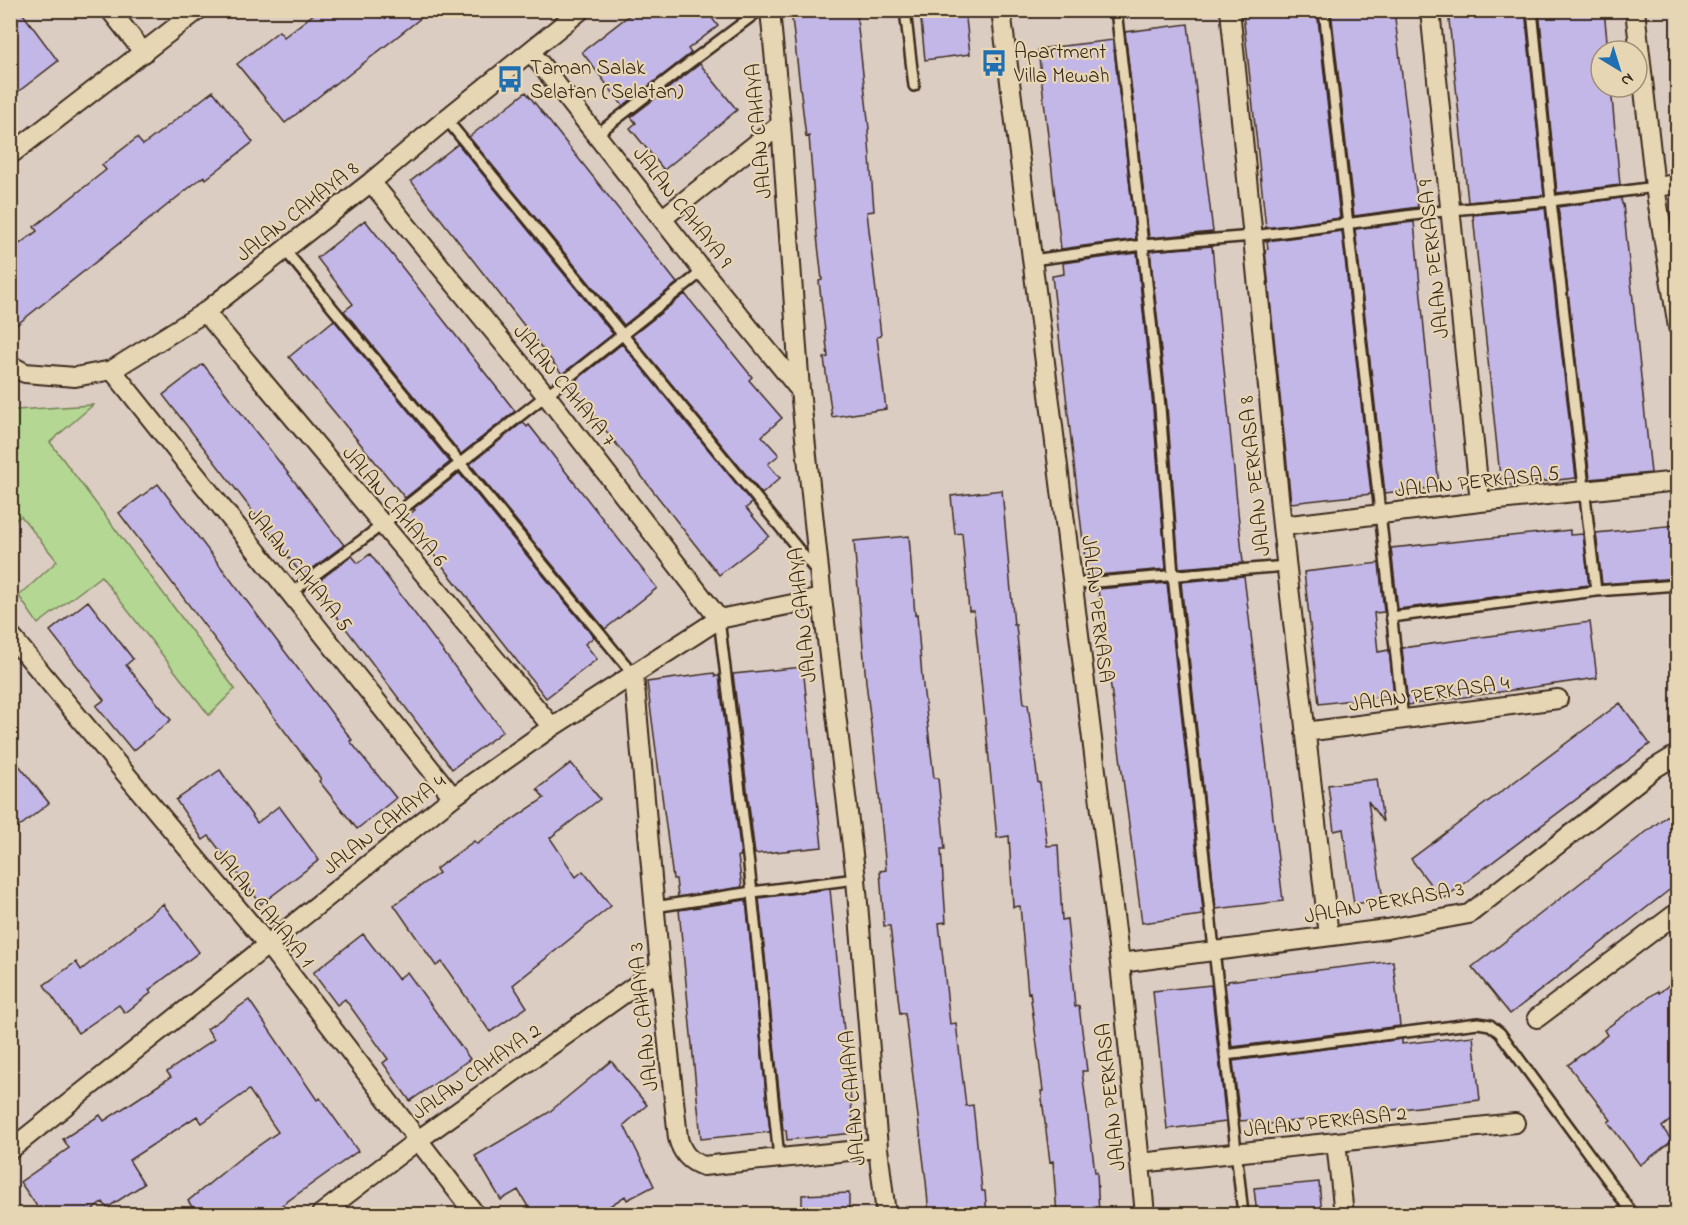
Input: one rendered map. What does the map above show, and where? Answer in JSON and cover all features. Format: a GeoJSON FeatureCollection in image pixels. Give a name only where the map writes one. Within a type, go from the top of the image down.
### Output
{"type":"FeatureCollection","features":[{"type":"Feature","properties":{"kind":"street"},"geometry":{"type":"LineString","coordinates":[[110,10],[144,53]]}},
{"type":"Feature","properties":{"kind":"street"},"geometry":{"type":"LineString","coordinates":[[10,155],[198,10]]}},
{"type":"Feature","properties":{"kind":"street","name":"JALAN CAHAYA 8"},"geometry":{"type":"LineString","coordinates":[[10,365],[25,373],[75,377],[112,370],[205,312],[371,183],[581,10]]}},
{"type":"Feature","properties":{"kind":"street","name":"JALAN CAHAYA"},"geometry":{"type":"LineString","coordinates":[[770,10],[800,390],[822,598],[856,879],[878,1148],[886,1215]]}},
{"type":"Feature","properties":{"kind":"street","name":"JALAN PERKASA"},"geometry":{"type":"LineString","coordinates":[[1001,10],[1120,963],[1145,1215]]}},
{"type":"Feature","properties":{"kind":"street","name":"JALAN PERKASA 8"},"geometry":{"type":"LineString","coordinates":[[1230,10],[1286,566],[1329,936]]}},
{"type":"Feature","properties":{"kind":"street","name":"JALAN PERKASA 9"},"geometry":{"type":"LineString","coordinates":[[1430,10],[1480,502]]}},
{"type":"Feature","properties":{"kind":"street"},"geometry":{"type":"LineString","coordinates":[[1635,10],[1655,187],[1677,327]]}},
{"type":"Feature","properties":{"kind":"street","name":"JALAN CAHAYA 9"},"geometry":{"type":"LineString","coordinates":[[531,52],[800,390]]}},
{"type":"Feature","properties":{"kind":"street"},"geometry":{"type":"LineString","coordinates":[[663,218],[780,124]]}},
{"type":"Feature","properties":{"kind":"street","name":"JALAN CAHAYA 7"},"geometry":{"type":"LineString","coordinates":[[371,183],[546,395],[719,620]]}},
{"type":"Feature","properties":{"kind":"street"},"geometry":{"type":"LineString","coordinates":[[1655,187],[1677,184]]}},
{"type":"Feature","properties":{"kind":"street","name":"JALAN CAHAYA 6"},"geometry":{"type":"LineString","coordinates":[[205,312],[552,727]]}},
{"type":"Feature","properties":{"kind":"street","name":"JALAN CAHAYA 5"},"geometry":{"type":"LineString","coordinates":[[112,370],[453,797]]}},
{"type":"Feature","properties":{"kind":"street","name":"JALAN PERKASA 5"},"geometry":{"type":"LineString","coordinates":[[1282,526],[1480,502],[1677,482]]}},
{"type":"Feature","properties":{"kind":"street","name":"JALAN CAHAYA 4"},"geometry":{"type":"LineString","coordinates":[[10,1150],[453,797],[552,727],[719,620],[822,598]]}},
{"type":"Feature","properties":{"kind":"street","name":"JALAN CAHAYA 1"},"geometry":{"type":"LineString","coordinates":[[10,635],[268,945],[475,1215]]}},
{"type":"Feature","properties":{"kind":"street","name":"JALAN CAHAYA 3"},"geometry":{"type":"LineString","coordinates":[[634,675],[660,968],[681,1149],[688,1159],[703,1166],[878,1148]]}},
{"type":"Feature","properties":{"kind":"street","name":"JALAN PERKASA 4"},"geometry":{"type":"LineString","coordinates":[[1305,732],[1558,699]]}},
{"type":"Feature","properties":{"kind":"street","name":"JALAN PERKASA 3"},"geometry":{"type":"LineString","coordinates":[[1120,963],[1387,929],[1473,912],[1655,768],[1677,754]]}},
{"type":"Feature","properties":{"kind":"street"},"geometry":{"type":"LineString","coordinates":[[1537,1018],[1677,912]]}},
{"type":"Feature","properties":{"kind":"street","name":"JALAN CAHAYA 2"},"geometry":{"type":"LineString","coordinates":[[321,1215],[418,1140],[660,968]]}},
{"type":"Feature","properties":{"kind":"street","name":"JALAN PERKASA 2"},"geometry":{"type":"LineString","coordinates":[[1140,1163],[1515,1123]]}},
{"type":"Feature","properties":{"kind":"street"},"geometry":{"type":"LineString","coordinates":[[1336,1142],[1344,1215]]}},
{"type":"Feature","properties":{"kind":"lane"},"geometry":{"type":"LineString","coordinates":[[597,134],[760,10]]}},
{"type":"Feature","properties":{"kind":"lane"},"geometry":{"type":"LineString","coordinates":[[905,10],[914,86]]}},
{"type":"Feature","properties":{"kind":"lane"},"geometry":{"type":"LineString","coordinates":[[1116,10],[1160,407],[1173,575],[1243,1215]]}},
{"type":"Feature","properties":{"kind":"lane"},"geometry":{"type":"LineString","coordinates":[[1324,10],[1403,719]]}},
{"type":"Feature","properties":{"kind":"lane"},"geometry":{"type":"LineString","coordinates":[[1532,10],[1551,201],[1596,591]]}},
{"type":"Feature","properties":{"kind":"lane"},"geometry":{"type":"LineString","coordinates":[[446,119],[821,577]]}},
{"type":"Feature","properties":{"kind":"lane"},"geometry":{"type":"LineString","coordinates":[[1032,260],[1143,245],[1253,236],[1450,210],[1551,201],[1655,187]]}},
{"type":"Feature","properties":{"kind":"lane"},"geometry":{"type":"LineString","coordinates":[[284,249],[634,675]]}},
{"type":"Feature","properties":{"kind":"lane"},"geometry":{"type":"LineString","coordinates":[[291,593],[382,525],[703,271]]}},
{"type":"Feature","properties":{"kind":"lane"},"geometry":{"type":"LineString","coordinates":[[1072,584],[1286,566]]}},
{"type":"Feature","properties":{"kind":"lane"},"geometry":{"type":"LineString","coordinates":[[1391,617],[1596,591],[1677,585]]}},
{"type":"Feature","properties":{"kind":"lane"},"geometry":{"type":"LineString","coordinates":[[719,620],[752,892],[779,1158]]}},
{"type":"Feature","properties":{"kind":"lane"},"geometry":{"type":"LineString","coordinates":[[654,907],[856,879]]}},
{"type":"Feature","properties":{"kind":"lane"},"geometry":{"type":"LineString","coordinates":[[1225,1055],[1478,1023],[1490,1025],[1500,1033],[1633,1215]]}},
{"type":"Feature","properties":{"kind":"green space"},"geometry":{"type":"Polygon","coordinates":[[[93,405],[50,442],[235,689],[209,715],[101,576],[38,624],[19,596],[57,561],[21,516],[11,523],[11,415],[16,410],[93,405]]]}},
{"type":"Feature","properties":{"kind":"building"},"geometry":{"type":"Polygon","coordinates":[[[10,10],[20,10],[58,61],[10,98],[10,10]]]}},
{"type":"Feature","properties":{"kind":"building"},"geometry":{"type":"Polygon","coordinates":[[[319,10],[431,10],[285,123],[237,64],[279,31],[284,37],[319,10]]]}},
{"type":"Feature","properties":{"kind":"building"},"geometry":{"type":"Polygon","coordinates":[[[636,10],[706,10],[718,26],[688,49],[691,53],[623,106],[582,52],[636,10]]]}},
{"type":"Feature","properties":{"kind":"building"},"geometry":{"type":"Polygon","coordinates":[[[791,10],[856,10],[869,129],[874,211],[867,212],[881,336],[877,337],[886,409],[832,417],[824,358],[828,357],[819,281],[822,280],[809,136],[806,137],[791,10]]]}},
{"type":"Feature","properties":{"kind":"building"},"geometry":{"type":"Polygon","coordinates":[[[920,10],[965,10],[970,54],[925,60],[920,10]]]}},
{"type":"Feature","properties":{"kind":"building"},"geometry":{"type":"Polygon","coordinates":[[[1272,10],[1317,10],[1340,218],[1266,228],[1243,14],[1272,10]]]}},
{"type":"Feature","properties":{"kind":"building"},"geometry":{"type":"Polygon","coordinates":[[[1331,10],[1394,10],[1418,207],[1354,216],[1331,10]]]}},
{"type":"Feature","properties":{"kind":"building"},"geometry":{"type":"Polygon","coordinates":[[[1448,10],[1525,10],[1544,195],[1468,202],[1448,10]]]}},
{"type":"Feature","properties":{"kind":"building"},"geometry":{"type":"Polygon","coordinates":[[[1539,10],[1604,10],[1607,39],[1589,39],[1589,99],[1612,99],[1620,185],[1557,193],[1539,10]]]}},
{"type":"Feature","properties":{"kind":"building"},"geometry":{"type":"Polygon","coordinates":[[[1188,24],[1213,232],[1149,238],[1125,32],[1188,24]]]}},
{"type":"Feature","properties":{"kind":"building"},"geometry":{"type":"Polygon","coordinates":[[[1113,40],[1136,239],[1061,249],[1038,49],[1113,40]]]}},
{"type":"Feature","properties":{"kind":"building"},"geometry":{"type":"Polygon","coordinates":[[[700,64],[737,110],[664,170],[630,128],[636,123],[631,117],[700,64]]]}},
{"type":"Feature","properties":{"kind":"building"},"geometry":{"type":"Polygon","coordinates":[[[213,91],[253,142],[206,179],[204,176],[10,330],[10,251],[37,231],[34,227],[106,170],[102,165],[137,138],[143,145],[213,91]]]}},
{"type":"Feature","properties":{"kind":"building"},"geometry":{"type":"Polygon","coordinates":[[[526,92],[677,283],[624,325],[469,137],[526,92]]]}},
{"type":"Feature","properties":{"kind":"building"},"geometry":{"type":"Polygon","coordinates":[[[458,144],[613,334],[562,374],[411,181],[458,144]]]}},
{"type":"Feature","properties":{"kind":"building"},"geometry":{"type":"Polygon","coordinates":[[[1621,198],[1651,473],[1590,479],[1558,207],[1621,198]]]}},
{"type":"Feature","properties":{"kind":"building"},"geometry":{"type":"Polygon","coordinates":[[[1545,208],[1576,478],[1501,486],[1473,215],[1545,208]]]}},
{"type":"Feature","properties":{"kind":"building"},"geometry":{"type":"Polygon","coordinates":[[[365,220],[515,411],[461,454],[344,311],[353,304],[317,258],[365,220]]]}},
{"type":"Feature","properties":{"kind":"building"},"geometry":{"type":"Polygon","coordinates":[[[1414,222],[1439,487],[1385,493],[1355,229],[1414,222]]]}},
{"type":"Feature","properties":{"kind":"building"},"geometry":{"type":"Polygon","coordinates":[[[1342,231],[1371,494],[1291,503],[1265,250],[1268,249],[1267,241],[1342,231]]]}},
{"type":"Feature","properties":{"kind":"building"},"geometry":{"type":"Polygon","coordinates":[[[1212,246],[1243,563],[1179,568],[1167,406],[1150,251],[1212,246]]]}},
{"type":"Feature","properties":{"kind":"building"},"geometry":{"type":"Polygon","coordinates":[[[1137,253],[1166,569],[1087,576],[1052,276],[1064,274],[1063,263],[1137,253]]]}},
{"type":"Feature","properties":{"kind":"building"},"geometry":{"type":"Polygon","coordinates":[[[685,294],[752,377],[749,380],[782,418],[762,436],[779,455],[768,464],[780,478],[762,494],[632,336],[685,294]]]}},
{"type":"Feature","properties":{"kind":"building"},"geometry":{"type":"Polygon","coordinates":[[[334,320],[450,462],[405,498],[289,357],[334,320]]]}},
{"type":"Feature","properties":{"kind":"building"},"geometry":{"type":"Polygon","coordinates":[[[622,344],[752,503],[746,508],[769,536],[719,575],[570,385],[622,344]]]}},
{"type":"Feature","properties":{"kind":"building"},"geometry":{"type":"Polygon","coordinates":[[[203,364],[344,545],[305,574],[302,575],[163,395],[203,364]]]}},
{"type":"Feature","properties":{"kind":"building"},"geometry":{"type":"Polygon","coordinates":[[[523,422],[527,427],[529,425],[657,588],[605,629],[470,464],[523,422]]]}},
{"type":"Feature","properties":{"kind":"building"},"geometry":{"type":"Polygon","coordinates":[[[459,473],[594,637],[585,644],[597,659],[546,698],[405,518],[459,473]]]}},
{"type":"Feature","properties":{"kind":"building"},"geometry":{"type":"Polygon","coordinates":[[[158,484],[352,740],[350,741],[396,798],[357,829],[119,513],[158,484]]]}},
{"type":"Feature","properties":{"kind":"building"},"geometry":{"type":"Polygon","coordinates":[[[1002,490],[1014,625],[1016,625],[1024,704],[1028,704],[1047,846],[1058,845],[1062,920],[1067,919],[1075,1007],[1079,1006],[1087,1071],[1082,1071],[1095,1172],[1097,1172],[1099,1215],[1057,1215],[1053,1161],[1050,1162],[1030,992],[1028,993],[1020,906],[1013,907],[1009,836],[997,838],[974,611],[969,611],[962,533],[955,534],[951,496],[1002,490]]]}},
{"type":"Feature","properties":{"kind":"building"},"geometry":{"type":"Polygon","coordinates":[[[1677,525],[1677,578],[1602,584],[1596,533],[1677,525]]]}},
{"type":"Feature","properties":{"kind":"building"},"geometry":{"type":"Polygon","coordinates":[[[1570,530],[1570,535],[1583,534],[1589,585],[1398,609],[1391,548],[1570,530]]]}},
{"type":"Feature","properties":{"kind":"building"},"geometry":{"type":"Polygon","coordinates":[[[909,536],[922,677],[934,778],[938,778],[945,849],[941,849],[946,922],[939,923],[950,1024],[956,1023],[966,1106],[973,1105],[982,1191],[985,1191],[987,1215],[929,1215],[905,1013],[900,1014],[890,926],[884,926],[880,871],[886,870],[854,541],[909,536]]]}},
{"type":"Feature","properties":{"kind":"building"},"geometry":{"type":"Polygon","coordinates":[[[370,554],[503,731],[452,769],[313,585],[352,556],[358,563],[370,554]]]}},
{"type":"Feature","properties":{"kind":"building"},"geometry":{"type":"Polygon","coordinates":[[[1379,563],[1384,612],[1374,613],[1378,652],[1389,650],[1394,695],[1319,704],[1304,572],[1379,563]]]}},
{"type":"Feature","properties":{"kind":"building"},"geometry":{"type":"Polygon","coordinates":[[[1244,576],[1283,901],[1216,909],[1181,582],[1244,576]]]}},
{"type":"Feature","properties":{"kind":"building"},"geometry":{"type":"Polygon","coordinates":[[[1167,583],[1203,910],[1201,910],[1202,915],[1142,923],[1098,589],[1167,583]]]}},
{"type":"Feature","properties":{"kind":"building"},"geometry":{"type":"Polygon","coordinates":[[[88,601],[133,659],[126,665],[171,720],[133,751],[96,706],[104,700],[50,631],[88,601]]]}},
{"type":"Feature","properties":{"kind":"building"},"geometry":{"type":"Polygon","coordinates":[[[1590,622],[1597,678],[1408,705],[1402,648],[1590,622]]]}},
{"type":"Feature","properties":{"kind":"building"},"geometry":{"type":"Polygon","coordinates":[[[803,667],[822,847],[755,854],[733,674],[803,667]]]}},
{"type":"Feature","properties":{"kind":"building"},"geometry":{"type":"Polygon","coordinates":[[[714,673],[715,676],[719,676],[741,856],[738,856],[742,887],[678,897],[676,879],[673,879],[647,682],[714,673]]]}},
{"type":"Feature","properties":{"kind":"building"},"geometry":{"type":"Polygon","coordinates":[[[1620,703],[1650,744],[1442,900],[1411,859],[1620,703]]]}},
{"type":"Feature","properties":{"kind":"building"},"geometry":{"type":"Polygon","coordinates":[[[10,754],[49,803],[10,834],[10,754]]]}},
{"type":"Feature","properties":{"kind":"building"},"geometry":{"type":"Polygon","coordinates":[[[571,763],[600,799],[550,838],[576,877],[583,871],[611,906],[513,985],[527,1007],[490,1032],[442,962],[436,966],[394,905],[439,873],[436,869],[474,841],[477,844],[544,798],[537,789],[571,763]]]}},
{"type":"Feature","properties":{"kind":"building"},"geometry":{"type":"Polygon","coordinates":[[[220,770],[257,823],[279,806],[319,860],[261,904],[209,836],[203,840],[176,800],[220,770]]]}},
{"type":"Feature","properties":{"kind":"building"},"geometry":{"type":"Polygon","coordinates":[[[1377,779],[1383,822],[1368,801],[1383,900],[1354,904],[1343,829],[1334,831],[1328,785],[1377,779]]]}},
{"type":"Feature","properties":{"kind":"building"},"geometry":{"type":"Polygon","coordinates":[[[1677,808],[1677,884],[1510,1014],[1472,967],[1677,808]]]}},
{"type":"Feature","properties":{"kind":"building"},"geometry":{"type":"Polygon","coordinates":[[[830,889],[854,1133],[787,1140],[786,1130],[783,1130],[759,898],[830,889]]]}},
{"type":"Feature","properties":{"kind":"building"},"geometry":{"type":"Polygon","coordinates":[[[746,900],[770,1132],[701,1139],[679,910],[746,900]]]}},
{"type":"Feature","properties":{"kind":"building"},"geometry":{"type":"Polygon","coordinates":[[[163,904],[199,952],[149,990],[151,993],[125,1013],[119,1005],[78,1033],[44,985],[76,962],[81,970],[163,904]]]}},
{"type":"Feature","properties":{"kind":"building"},"geometry":{"type":"Polygon","coordinates":[[[363,934],[398,979],[407,972],[470,1059],[410,1101],[383,1063],[388,1059],[345,999],[337,1005],[313,973],[363,934]]]}},
{"type":"Feature","properties":{"kind":"building"},"geometry":{"type":"Polygon","coordinates":[[[1393,961],[1400,1026],[1232,1047],[1225,983],[1228,981],[1393,961]]]}},
{"type":"Feature","properties":{"kind":"building"},"geometry":{"type":"Polygon","coordinates":[[[1677,978],[1677,1115],[1662,1127],[1672,1141],[1640,1165],[1608,1122],[1611,1120],[1568,1065],[1607,1035],[1604,1030],[1677,978]]]}},
{"type":"Feature","properties":{"kind":"building"},"geometry":{"type":"Polygon","coordinates":[[[1211,985],[1226,1122],[1167,1129],[1153,991],[1211,985]]]}},
{"type":"Feature","properties":{"kind":"building"},"geometry":{"type":"Polygon","coordinates":[[[249,1000],[317,1100],[320,1098],[358,1151],[268,1215],[198,1215],[188,1201],[238,1160],[278,1132],[249,1090],[202,1123],[197,1116],[129,1160],[144,1184],[107,1208],[103,1202],[85,1215],[43,1215],[20,1182],[69,1148],[63,1139],[100,1115],[104,1121],[171,1077],[167,1072],[214,1039],[207,1029],[249,1000]]]}},
{"type":"Feature","properties":{"kind":"building"},"geometry":{"type":"Polygon","coordinates":[[[1473,1036],[1480,1100],[1253,1126],[1252,1120],[1240,1121],[1233,1061],[1402,1039],[1402,1044],[1473,1036]]]}},
{"type":"Feature","properties":{"kind":"building"},"geometry":{"type":"Polygon","coordinates":[[[611,1061],[647,1105],[624,1125],[654,1186],[627,1200],[625,1196],[596,1215],[533,1215],[518,1190],[501,1200],[475,1156],[548,1113],[611,1061]]]}},
{"type":"Feature","properties":{"kind":"building"},"geometry":{"type":"Polygon","coordinates":[[[1319,1182],[1322,1215],[1257,1215],[1254,1188],[1319,1182]]]}},
{"type":"Feature","properties":{"kind":"building"},"geometry":{"type":"Polygon","coordinates":[[[849,1193],[849,1215],[802,1215],[802,1195],[849,1193]]]}},
{"type":"Feature","properties":{"kind":"place","name":"Apartment Villa Mewah"},"geometry":{"type":"Point","coordinates":[994,63]}},
{"type":"Feature","properties":{"kind":"place","name":"Taman Salak Selatan (Selatan)"},"geometry":{"type":"Point","coordinates":[510,79]}}]}
